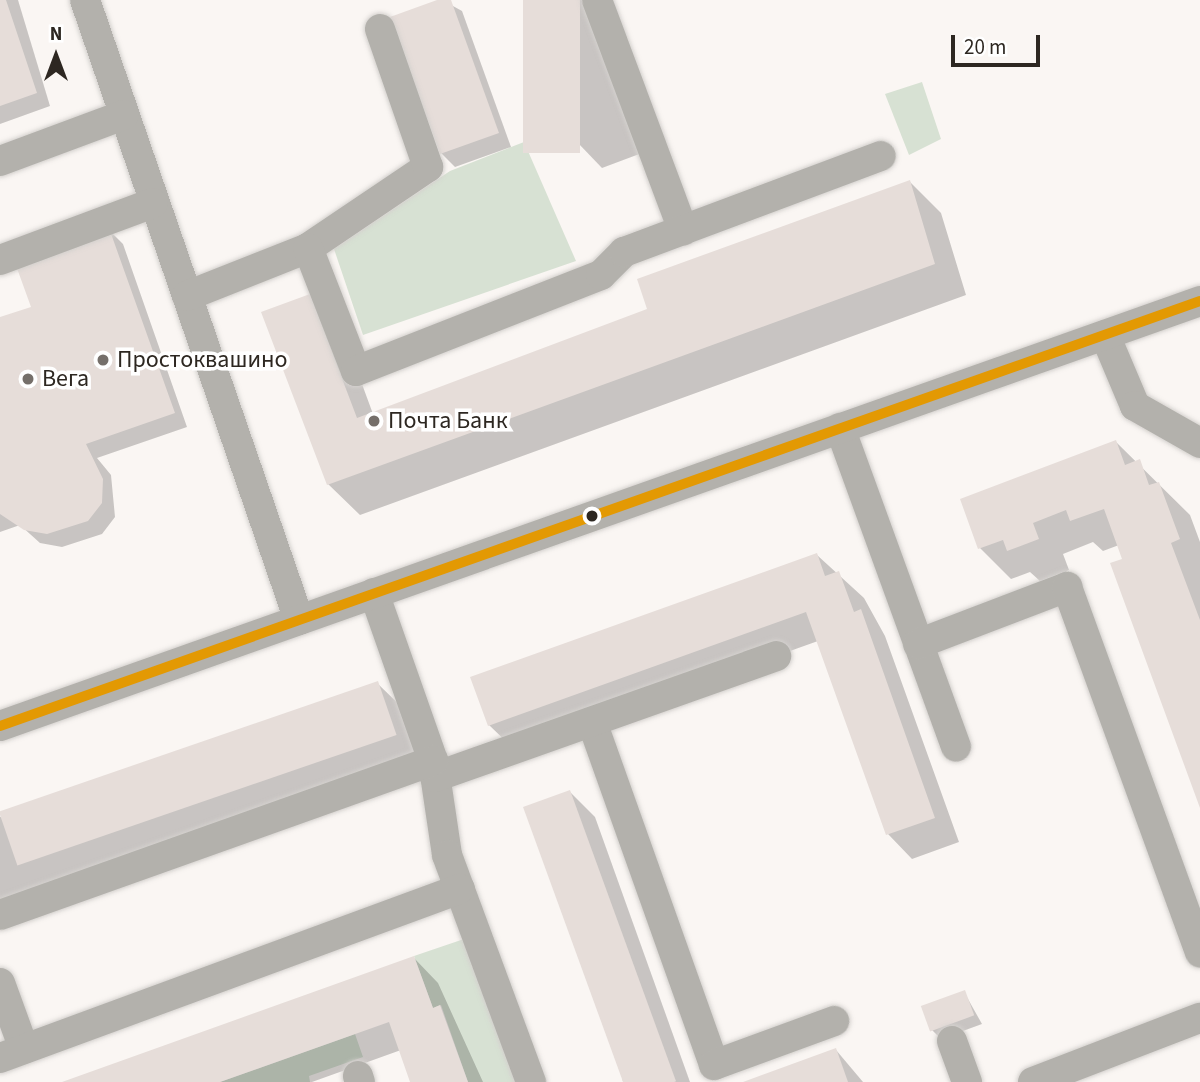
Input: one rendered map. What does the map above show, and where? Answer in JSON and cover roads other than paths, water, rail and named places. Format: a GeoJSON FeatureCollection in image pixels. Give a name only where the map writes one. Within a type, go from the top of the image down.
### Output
{"type":"FeatureCollection","features":[{"type":"Feature","properties":{"kind":"street"},"geometry":{"type":"LineString","coordinates":[[85,0],[299,620]]}},
{"type":"Feature","properties":{"kind":"street"},"geometry":{"type":"LineString","coordinates":[[597,0],[683,230]]}},
{"type":"Feature","properties":{"kind":"street"},"geometry":{"type":"LineString","coordinates":[[187,296],[308,247],[428,167],[380,29]]}},
{"type":"Feature","properties":{"kind":"street"},"geometry":{"type":"LineString","coordinates":[[0,161],[124,115]]}},
{"type":"Feature","properties":{"kind":"street"},"geometry":{"type":"LineString","coordinates":[[308,247],[356,371],[601,275],[624,252],[881,156]]}},
{"type":"Feature","properties":{"kind":"street"},"geometry":{"type":"LineString","coordinates":[[0,260],[153,203]]}},
{"type":"Feature","properties":{"kind":"street"},"geometry":{"type":"LineString","coordinates":[[0,726],[1200,301]]}},
{"type":"Feature","properties":{"kind":"street"},"geometry":{"type":"LineString","coordinates":[[1105,335],[1135,406],[1200,443]]}},
{"type":"Feature","properties":{"kind":"street"},"geometry":{"type":"LineString","coordinates":[[840,428],[956,747]]}},
{"type":"Feature","properties":{"kind":"street"},"geometry":{"type":"LineString","coordinates":[[918,644],[1068,587],[1200,953]]}},
{"type":"Feature","properties":{"kind":"street"},"geometry":{"type":"LineString","coordinates":[[374,593],[434,769],[447,855],[531,1082]]}},
{"type":"Feature","properties":{"kind":"street"},"geometry":{"type":"LineString","coordinates":[[0,915],[434,769],[592,722],[776,656]]}},
{"type":"Feature","properties":{"kind":"street"},"geometry":{"type":"LineString","coordinates":[[592,722],[714,1065],[834,1021]]}},
{"type":"Feature","properties":{"kind":"street"},"geometry":{"type":"LineString","coordinates":[[0,984],[12,1054],[460,889]]}},
{"type":"Feature","properties":{"kind":"street"},"geometry":{"type":"LineString","coordinates":[[1033,1082],[1200,1017]]}},
{"type":"Feature","properties":{"kind":"street"},"geometry":{"type":"LineString","coordinates":[[952,1041],[967,1082]]}},
{"type":"Feature","properties":{"kind":"place","name":"Простоквашино"},"geometry":{"type":"Point","coordinates":[103,360]}},
{"type":"Feature","properties":{"kind":"place","name":"Вега"},"geometry":{"type":"Point","coordinates":[28,379]}},
{"type":"Feature","properties":{"kind":"place","name":"Почта Банк"},"geometry":{"type":"Point","coordinates":[374,421]}}]}
